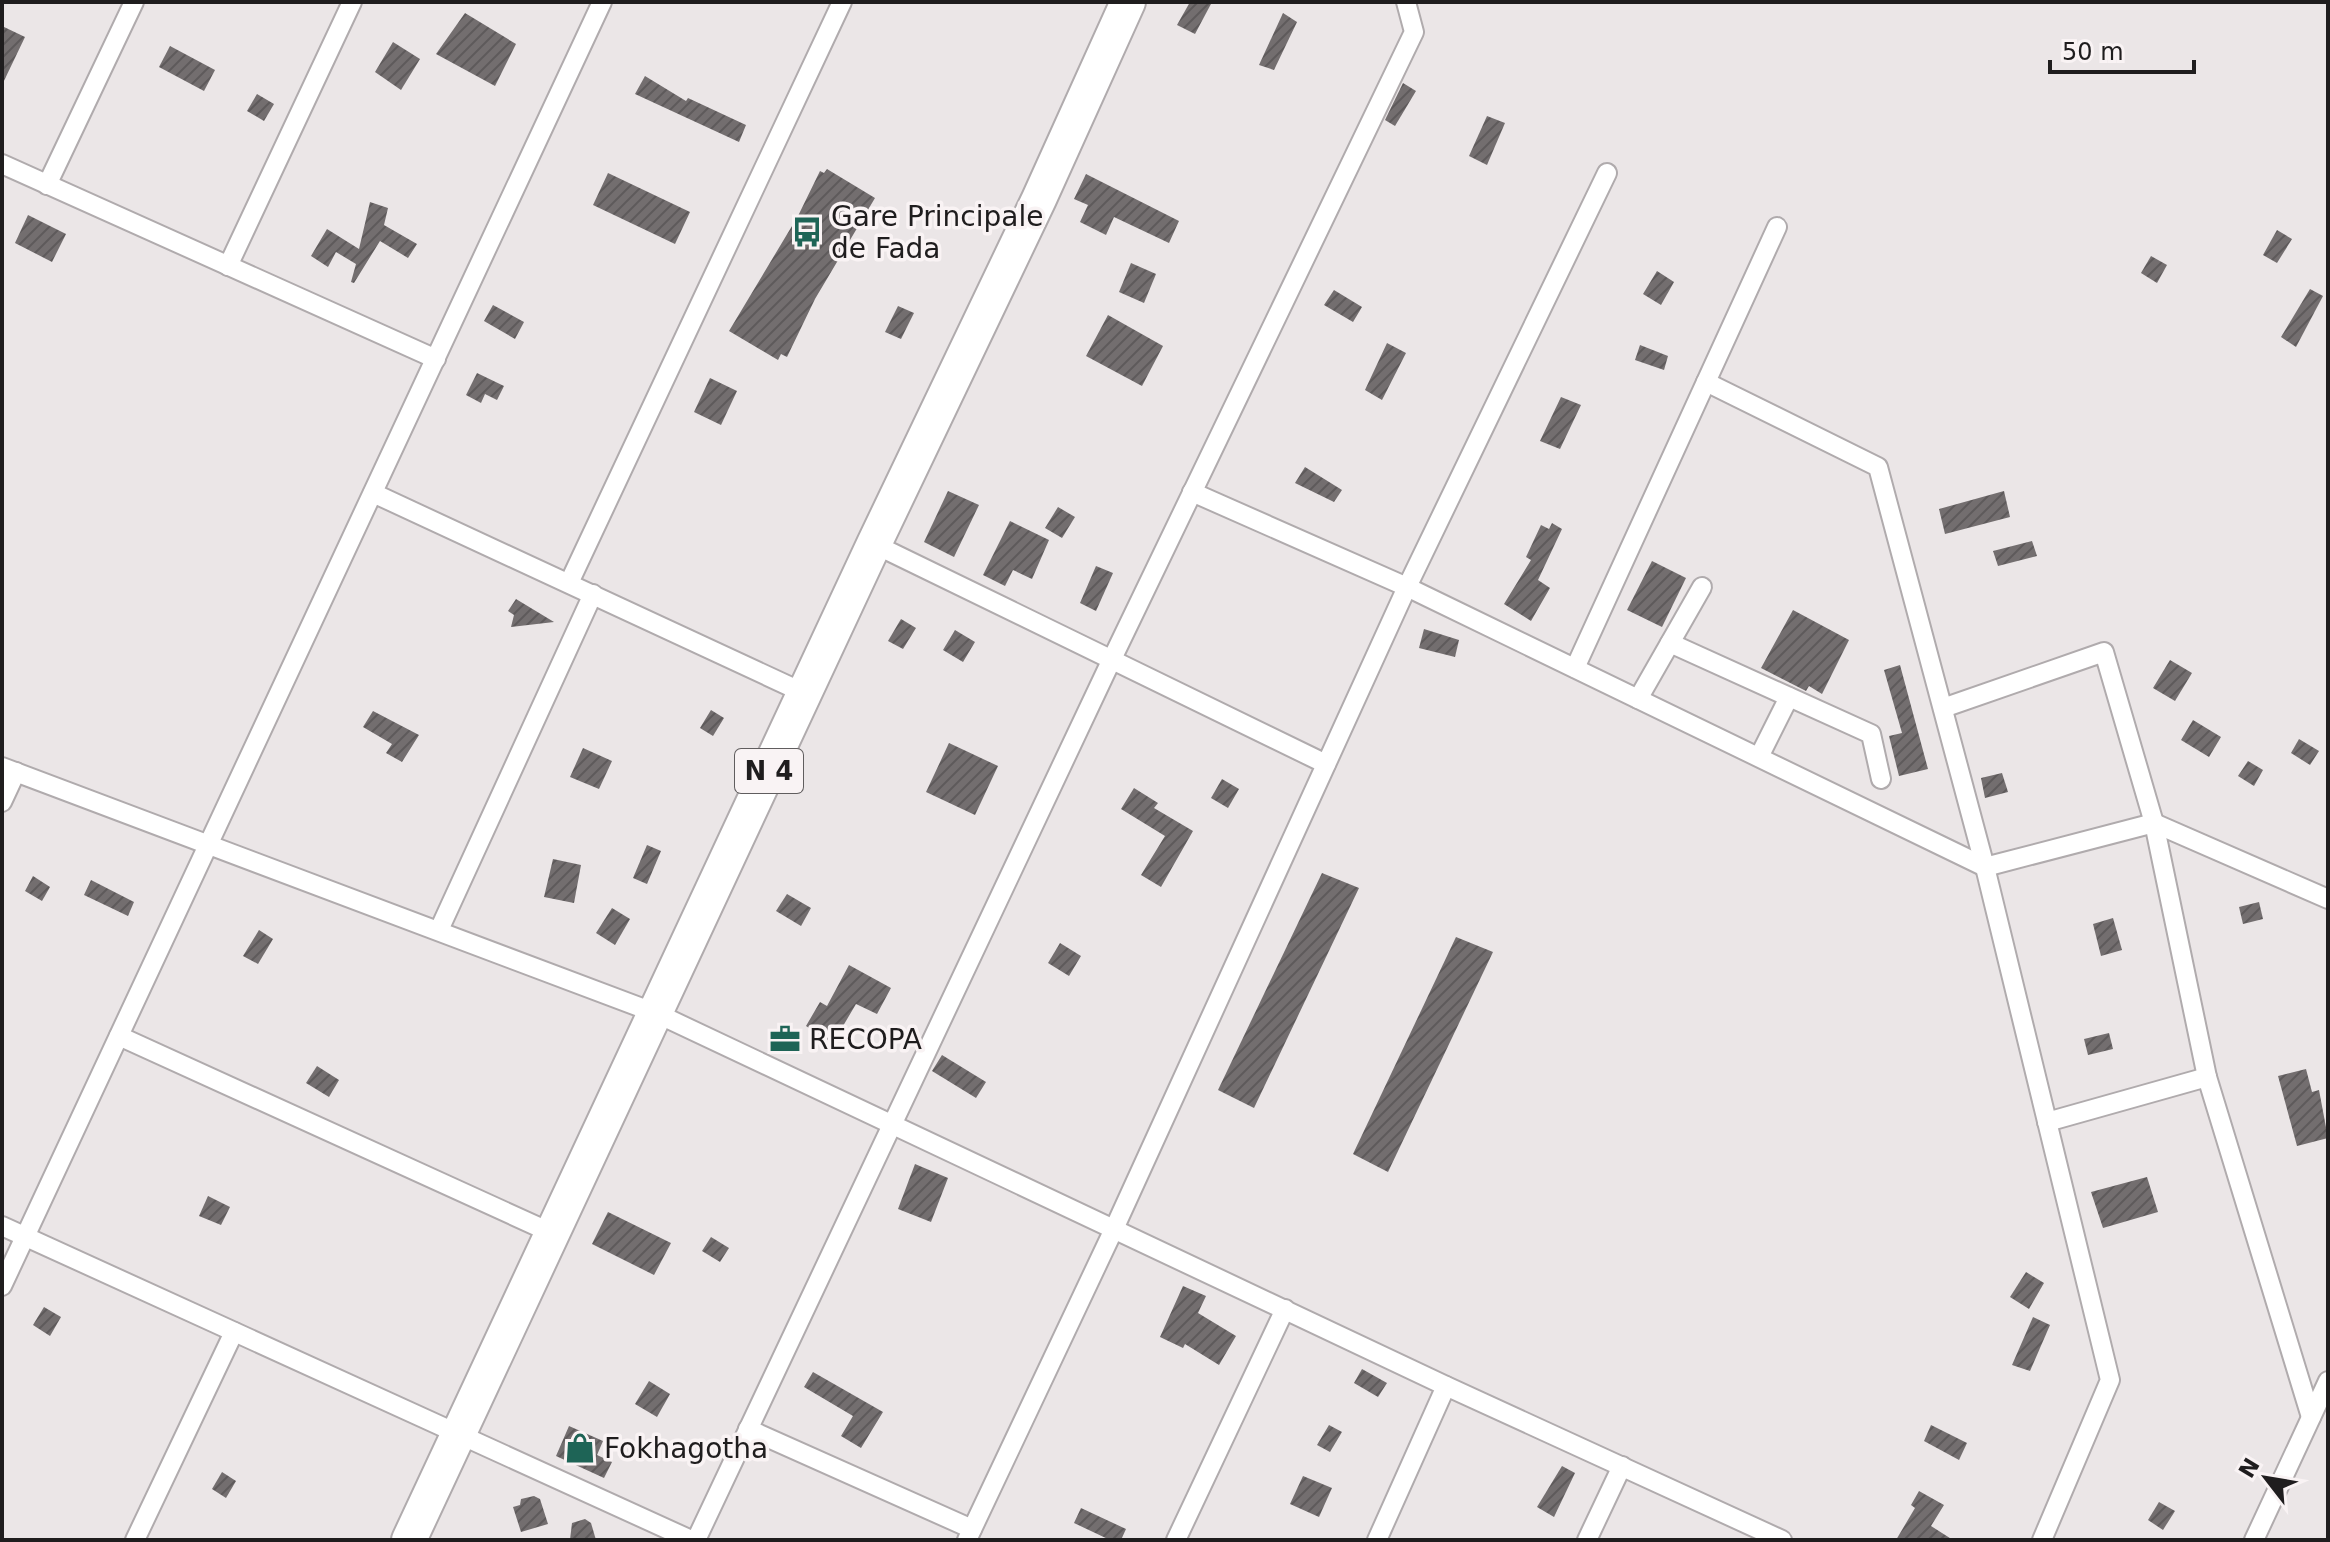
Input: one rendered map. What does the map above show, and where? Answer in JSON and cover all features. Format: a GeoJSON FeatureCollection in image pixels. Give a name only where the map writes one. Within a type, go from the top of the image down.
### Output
{"type":"FeatureCollection","features":[{"type":"Feature","properties":{"kind":"highway","name":"N 4"},"geometry":{"type":"LineString","coordinates":[[409,1540],[658,1014],[804,693],[1039,199],[1128,2]]}},
{"type":"Feature","properties":{"kind":"street"},"geometry":{"type":"LineString","coordinates":[[47,185],[134,2]]}},
{"type":"Feature","properties":{"kind":"street"},"geometry":{"type":"LineString","coordinates":[[228,266],[352,2]]}},
{"type":"Feature","properties":{"kind":"street"},"geometry":{"type":"LineString","coordinates":[[2,1286],[602,2]]}},
{"type":"Feature","properties":{"kind":"street"},"geometry":{"type":"LineString","coordinates":[[569,583],[842,2]]}},
{"type":"Feature","properties":{"kind":"street"},"geometry":{"type":"LineString","coordinates":[[2,1226],[693,1540],[1414,32],[1406,2]]}},
{"type":"Feature","properties":{"kind":"street"},"geometry":{"type":"LineString","coordinates":[[2,164],[436,359]]}},
{"type":"Feature","properties":{"kind":"street"},"geometry":{"type":"LineString","coordinates":[[748,1429],[970,1535],[1114,1229],[1407,587],[1607,173]]}},
{"type":"Feature","properties":{"kind":"street"},"geometry":{"type":"LineString","coordinates":[[1575,668],[1777,227]]}},
{"type":"Feature","properties":{"kind":"street"},"geometry":{"type":"LineString","coordinates":[[1706,382],[1878,467],[1985,867],[2110,1380],[2042,1540]]}},
{"type":"Feature","properties":{"kind":"street"},"geometry":{"type":"LineString","coordinates":[[1192,492],[1407,587],[1985,867],[2154,823],[2328,899]]}},
{"type":"Feature","properties":{"kind":"street"},"geometry":{"type":"LineString","coordinates":[[373,493],[804,693]]}},
{"type":"Feature","properties":{"kind":"street"},"geometry":{"type":"LineString","coordinates":[[874,544],[1326,764]]}},
{"type":"Feature","properties":{"kind":"street"},"geometry":{"type":"LineString","coordinates":[[1638,699],[1702,587]]}},
{"type":"Feature","properties":{"kind":"street"},"geometry":{"type":"LineString","coordinates":[[439,930],[593,594]]}},
{"type":"Feature","properties":{"kind":"street"},"geometry":{"type":"LineString","coordinates":[[1670,643],[1871,734],[1881,779]]}},
{"type":"Feature","properties":{"kind":"street"},"geometry":{"type":"LineString","coordinates":[[1943,708],[2104,652],[2154,823],[2207,1077],[2311,1417]]}},
{"type":"Feature","properties":{"kind":"street"},"geometry":{"type":"LineString","coordinates":[[1759,757],[1789,697]]}},
{"type":"Feature","properties":{"kind":"street"},"geometry":{"type":"LineString","coordinates":[[2,802],[9,769],[210,842],[658,1014],[1446,1386],[1782,1540]]}},
{"type":"Feature","properties":{"kind":"street"},"geometry":{"type":"LineString","coordinates":[[119,1036],[554,1234]]}},
{"type":"Feature","properties":{"kind":"street"},"geometry":{"type":"LineString","coordinates":[[2047,1122],[2207,1077]]}},
{"type":"Feature","properties":{"kind":"street"},"geometry":{"type":"LineString","coordinates":[[1176,1540],[1285,1309]]}},
{"type":"Feature","properties":{"kind":"street"},"geometry":{"type":"LineString","coordinates":[[135,1540],[234,1332]]}},
{"type":"Feature","properties":{"kind":"street"},"geometry":{"type":"LineString","coordinates":[[2254,1540],[2328,1381]]}},
{"type":"Feature","properties":{"kind":"street"},"geometry":{"type":"LineString","coordinates":[[1377,1540],[1446,1386]]}},
{"type":"Feature","properties":{"kind":"street"},"geometry":{"type":"LineString","coordinates":[[1587,1540],[1622,1466]]}},
{"type":"Feature","properties":{"kind":"building"},"geometry":{"type":"Polygon","coordinates":[[[1190,2],[1212,2],[1195,34],[1177,25],[1190,2]]]}},
{"type":"Feature","properties":{"kind":"building"},"geometry":{"type":"Polygon","coordinates":[[[465,13],[516,44],[495,86],[436,54],[465,13]]]}},
{"type":"Feature","properties":{"kind":"building"},"geometry":{"type":"Polygon","coordinates":[[[1283,13],[1297,22],[1274,70],[1259,65],[1283,13]]]}},
{"type":"Feature","properties":{"kind":"building"},"geometry":{"type":"Polygon","coordinates":[[[2,26],[25,37],[2,85],[2,26]]]}},
{"type":"Feature","properties":{"kind":"building"},"geometry":{"type":"Polygon","coordinates":[[[393,42],[420,59],[401,90],[375,72],[393,42]]]}},
{"type":"Feature","properties":{"kind":"building"},"geometry":{"type":"Polygon","coordinates":[[[170,46],[215,70],[204,91],[159,67],[170,46]]]}},
{"type":"Feature","properties":{"kind":"building"},"geometry":{"type":"Polygon","coordinates":[[[645,76],[686,101],[688,98],[746,125],[739,142],[635,94],[645,76]]]}},
{"type":"Feature","properties":{"kind":"building"},"geometry":{"type":"Polygon","coordinates":[[[1403,83],[1416,91],[1395,126],[1385,120],[1403,83]]]}},
{"type":"Feature","properties":{"kind":"building"},"geometry":{"type":"Polygon","coordinates":[[[257,94],[274,104],[264,121],[247,111],[257,94]]]}},
{"type":"Feature","properties":{"kind":"building"},"geometry":{"type":"Polygon","coordinates":[[[1487,116],[1505,123],[1487,165],[1469,156],[1487,116]]]}},
{"type":"Feature","properties":{"kind":"building"},"geometry":{"type":"Polygon","coordinates":[[[827,169],[875,198],[815,299],[787,357],[781,354],[778,360],[729,331],[798,216],[820,171],[824,173],[827,169]]]}},
{"type":"Feature","properties":{"kind":"building"},"geometry":{"type":"Polygon","coordinates":[[[608,173],[690,212],[675,244],[593,205],[608,173]]]}},
{"type":"Feature","properties":{"kind":"building"},"geometry":{"type":"Polygon","coordinates":[[[1086,174],[1179,221],[1169,243],[1114,217],[1106,235],[1080,222],[1088,205],[1074,199],[1086,174]]]}},
{"type":"Feature","properties":{"kind":"building"},"geometry":{"type":"Polygon","coordinates":[[[370,202],[388,208],[384,225],[417,244],[408,258],[380,241],[354,283],[351,282],[356,264],[336,252],[328,267],[311,256],[327,229],[359,249],[370,202]]]}},
{"type":"Feature","properties":{"kind":"building"},"geometry":{"type":"Polygon","coordinates":[[[28,215],[66,234],[52,262],[15,243],[28,215]]]}},
{"type":"Feature","properties":{"kind":"building"},"geometry":{"type":"Polygon","coordinates":[[[2277,230],[2292,239],[2277,263],[2263,255],[2277,230]]]}},
{"type":"Feature","properties":{"kind":"building"},"geometry":{"type":"Polygon","coordinates":[[[2151,256],[2167,265],[2157,283],[2141,273],[2151,256]]]}},
{"type":"Feature","properties":{"kind":"building"},"geometry":{"type":"Polygon","coordinates":[[[1131,263],[1156,274],[1144,303],[1119,292],[1131,263]]]}},
{"type":"Feature","properties":{"kind":"building"},"geometry":{"type":"Polygon","coordinates":[[[1657,271],[1674,282],[1661,305],[1643,294],[1657,271]]]}},
{"type":"Feature","properties":{"kind":"building"},"geometry":{"type":"Polygon","coordinates":[[[2310,289],[2323,296],[2296,347],[2281,337],[2310,289]]]}},
{"type":"Feature","properties":{"kind":"building"},"geometry":{"type":"Polygon","coordinates":[[[1334,290],[1362,307],[1353,322],[1324,305],[1334,290]]]}},
{"type":"Feature","properties":{"kind":"building"},"geometry":{"type":"Polygon","coordinates":[[[493,305],[524,322],[515,339],[484,321],[493,305]]]}},
{"type":"Feature","properties":{"kind":"building"},"geometry":{"type":"Polygon","coordinates":[[[898,306],[914,313],[901,339],[885,332],[898,306]]]}},
{"type":"Feature","properties":{"kind":"building"},"geometry":{"type":"Polygon","coordinates":[[[1108,315],[1163,346],[1142,386],[1086,356],[1108,315]]]}},
{"type":"Feature","properties":{"kind":"building"},"geometry":{"type":"Polygon","coordinates":[[[1387,343],[1406,353],[1382,400],[1365,390],[1387,343]]]}},
{"type":"Feature","properties":{"kind":"building"},"geometry":{"type":"Polygon","coordinates":[[[1640,345],[1668,356],[1664,370],[1635,360],[1640,345]]]}},
{"type":"Feature","properties":{"kind":"building"},"geometry":{"type":"Polygon","coordinates":[[[477,373],[504,386],[497,400],[485,394],[481,403],[466,395],[477,373]]]}},
{"type":"Feature","properties":{"kind":"building"},"geometry":{"type":"Polygon","coordinates":[[[710,378],[737,391],[721,425],[694,412],[710,378]]]}},
{"type":"Feature","properties":{"kind":"building"},"geometry":{"type":"Polygon","coordinates":[[[1561,397],[1581,405],[1560,449],[1540,441],[1561,397]]]}},
{"type":"Feature","properties":{"kind":"building"},"geometry":{"type":"Polygon","coordinates":[[[1305,467],[1342,490],[1334,502],[1295,483],[1305,467]]]}},
{"type":"Feature","properties":{"kind":"building"},"geometry":{"type":"Polygon","coordinates":[[[948,491],[979,505],[954,557],[924,542],[948,491]]]}},
{"type":"Feature","properties":{"kind":"building"},"geometry":{"type":"Polygon","coordinates":[[[2004,491],[2010,517],[1945,534],[1939,509],[2004,491]]]}},
{"type":"Feature","properties":{"kind":"building"},"geometry":{"type":"Polygon","coordinates":[[[1058,507],[1075,517],[1062,538],[1045,528],[1058,507]]]}},
{"type":"Feature","properties":{"kind":"building"},"geometry":{"type":"Polygon","coordinates":[[[1010,521],[1049,540],[1032,579],[1013,570],[1005,586],[983,575],[1010,521]]]}},
{"type":"Feature","properties":{"kind":"building"},"geometry":{"type":"Polygon","coordinates":[[[1552,523],[1562,529],[1538,580],[1550,588],[1531,621],[1504,604],[1531,560],[1526,557],[1541,525],[1549,529],[1552,523]]]}},
{"type":"Feature","properties":{"kind":"building"},"geometry":{"type":"Polygon","coordinates":[[[2032,541],[2037,556],[1998,566],[1993,551],[2032,541]]]}},
{"type":"Feature","properties":{"kind":"building"},"geometry":{"type":"Polygon","coordinates":[[[1652,561],[1686,578],[1662,627],[1627,610],[1652,561]]]}},
{"type":"Feature","properties":{"kind":"building"},"geometry":{"type":"Polygon","coordinates":[[[1096,566],[1113,573],[1096,611],[1080,603],[1096,566]]]}},
{"type":"Feature","properties":{"kind":"building"},"geometry":{"type":"Polygon","coordinates":[[[516,599],[554,622],[511,627],[514,615],[508,611],[516,599]]]}},
{"type":"Feature","properties":{"kind":"building"},"geometry":{"type":"Polygon","coordinates":[[[1793,610],[1849,640],[1822,694],[1809,686],[1806,691],[1761,668],[1793,610]]]}},
{"type":"Feature","properties":{"kind":"building"},"geometry":{"type":"Polygon","coordinates":[[[901,619],[916,628],[903,649],[888,641],[901,619]]]}},
{"type":"Feature","properties":{"kind":"building"},"geometry":{"type":"Polygon","coordinates":[[[1424,629],[1459,640],[1455,657],[1419,648],[1424,629]]]}},
{"type":"Feature","properties":{"kind":"building"},"geometry":{"type":"Polygon","coordinates":[[[955,630],[975,642],[963,662],[943,650],[955,630]]]}},
{"type":"Feature","properties":{"kind":"building"},"geometry":{"type":"Polygon","coordinates":[[[2170,660],[2192,673],[2175,701],[2153,688],[2170,660]]]}},
{"type":"Feature","properties":{"kind":"building"},"geometry":{"type":"Polygon","coordinates":[[[1900,665],[1928,769],[1899,776],[1889,736],[1902,733],[1884,670],[1900,665]]]}},
{"type":"Feature","properties":{"kind":"building"},"geometry":{"type":"Polygon","coordinates":[[[711,710],[724,718],[713,736],[700,728],[711,710]]]}},
{"type":"Feature","properties":{"kind":"building"},"geometry":{"type":"Polygon","coordinates":[[[373,711],[419,735],[402,762],[386,753],[392,744],[363,727],[373,711]]]}},
{"type":"Feature","properties":{"kind":"building"},"geometry":{"type":"Polygon","coordinates":[[[2193,720],[2221,737],[2209,757],[2181,740],[2193,720]]]}},
{"type":"Feature","properties":{"kind":"building"},"geometry":{"type":"Polygon","coordinates":[[[2299,739],[2319,751],[2310,765],[2291,753],[2299,739]]]}},
{"type":"Feature","properties":{"kind":"building"},"geometry":{"type":"Polygon","coordinates":[[[949,743],[998,766],[975,815],[926,792],[949,743]]]}},
{"type":"Feature","properties":{"kind":"building"},"geometry":{"type":"Polygon","coordinates":[[[583,748],[612,761],[599,789],[570,777],[583,748]]]}},
{"type":"Feature","properties":{"kind":"building"},"geometry":{"type":"Polygon","coordinates":[[[2248,761],[2263,770],[2254,786],[2238,776],[2248,761]]]}},
{"type":"Feature","properties":{"kind":"building"},"geometry":{"type":"Polygon","coordinates":[[[2002,773],[2008,792],[1985,798],[1981,778],[2002,773]]]}},
{"type":"Feature","properties":{"kind":"building"},"geometry":{"type":"Polygon","coordinates":[[[1222,779],[1239,789],[1228,808],[1211,798],[1222,779]]]}},
{"type":"Feature","properties":{"kind":"building"},"geometry":{"type":"Polygon","coordinates":[[[1134,788],[1158,803],[1154,808],[1193,831],[1161,887],[1141,875],[1165,836],[1121,809],[1134,788]]]}},
{"type":"Feature","properties":{"kind":"building"},"geometry":{"type":"Polygon","coordinates":[[[647,845],[661,851],[647,884],[633,878],[647,845]]]}},
{"type":"Feature","properties":{"kind":"building"},"geometry":{"type":"Polygon","coordinates":[[[553,859],[581,865],[574,903],[544,897],[553,859]]]}},
{"type":"Feature","properties":{"kind":"building"},"geometry":{"type":"Polygon","coordinates":[[[1322,873],[1359,888],[1254,1108],[1218,1090],[1322,873]]]}},
{"type":"Feature","properties":{"kind":"building"},"geometry":{"type":"Polygon","coordinates":[[[33,876],[50,887],[42,901],[25,891],[33,876]]]}},
{"type":"Feature","properties":{"kind":"building"},"geometry":{"type":"Polygon","coordinates":[[[91,880],[134,902],[128,916],[84,895],[91,880]]]}},
{"type":"Feature","properties":{"kind":"building"},"geometry":{"type":"Polygon","coordinates":[[[787,894],[811,908],[801,926],[776,911],[787,894]]]}},
{"type":"Feature","properties":{"kind":"building"},"geometry":{"type":"Polygon","coordinates":[[[2259,902],[2263,919],[2243,924],[2239,907],[2259,902]]]}},
{"type":"Feature","properties":{"kind":"building"},"geometry":{"type":"Polygon","coordinates":[[[612,908],[630,919],[615,945],[596,933],[612,908]]]}},
{"type":"Feature","properties":{"kind":"building"},"geometry":{"type":"Polygon","coordinates":[[[2113,918],[2122,950],[2101,956],[2093,924],[2113,918]]]}},
{"type":"Feature","properties":{"kind":"building"},"geometry":{"type":"Polygon","coordinates":[[[259,930],[273,939],[258,964],[243,956],[259,930]]]}},
{"type":"Feature","properties":{"kind":"building"},"geometry":{"type":"Polygon","coordinates":[[[1456,937],[1493,952],[1388,1172],[1353,1154],[1456,937]]]}},
{"type":"Feature","properties":{"kind":"building"},"geometry":{"type":"Polygon","coordinates":[[[1060,943],[1081,956],[1069,976],[1048,963],[1060,943]]]}},
{"type":"Feature","properties":{"kind":"building"},"geometry":{"type":"Polygon","coordinates":[[[849,965],[891,988],[877,1014],[856,1004],[833,1043],[806,1026],[820,1002],[827,1006],[849,965]]]}},
{"type":"Feature","properties":{"kind":"building"},"geometry":{"type":"Polygon","coordinates":[[[2109,1033],[2113,1049],[2088,1055],[2084,1039],[2109,1033]]]}},
{"type":"Feature","properties":{"kind":"building"},"geometry":{"type":"Polygon","coordinates":[[[942,1055],[986,1082],[976,1098],[932,1071],[942,1055]]]}},
{"type":"Feature","properties":{"kind":"building"},"geometry":{"type":"Polygon","coordinates":[[[317,1066],[339,1080],[329,1097],[306,1083],[317,1066]]]}},
{"type":"Feature","properties":{"kind":"building"},"geometry":{"type":"Polygon","coordinates":[[[2306,1069],[2312,1092],[2319,1090],[2328,1138],[2297,1146],[2278,1076],[2306,1069]]]}},
{"type":"Feature","properties":{"kind":"building"},"geometry":{"type":"Polygon","coordinates":[[[915,1164],[948,1178],[931,1222],[898,1209],[915,1164]]]}},
{"type":"Feature","properties":{"kind":"building"},"geometry":{"type":"Polygon","coordinates":[[[2147,1177],[2158,1212],[2103,1228],[2091,1192],[2147,1177]]]}},
{"type":"Feature","properties":{"kind":"building"},"geometry":{"type":"Polygon","coordinates":[[[208,1196],[230,1207],[221,1225],[199,1216],[208,1196]]]}},
{"type":"Feature","properties":{"kind":"building"},"geometry":{"type":"Polygon","coordinates":[[[608,1212],[671,1243],[654,1275],[592,1244],[608,1212]]]}},
{"type":"Feature","properties":{"kind":"building"},"geometry":{"type":"Polygon","coordinates":[[[711,1237],[729,1248],[720,1262],[702,1251],[711,1237]]]}},
{"type":"Feature","properties":{"kind":"building"},"geometry":{"type":"Polygon","coordinates":[[[2026,1272],[2044,1283],[2029,1309],[2010,1297],[2026,1272]]]}},
{"type":"Feature","properties":{"kind":"building"},"geometry":{"type":"Polygon","coordinates":[[[1183,1286],[1206,1296],[1198,1313],[1236,1336],[1219,1365],[1185,1344],[1183,1348],[1160,1337],[1183,1286]]]}},
{"type":"Feature","properties":{"kind":"building"},"geometry":{"type":"Polygon","coordinates":[[[44,1307],[61,1317],[50,1336],[33,1325],[44,1307]]]}},
{"type":"Feature","properties":{"kind":"building"},"geometry":{"type":"Polygon","coordinates":[[[2033,1317],[2050,1325],[2030,1371],[2012,1365],[2033,1317]]]}},
{"type":"Feature","properties":{"kind":"building"},"geometry":{"type":"Polygon","coordinates":[[[1362,1369],[1387,1383],[1378,1397],[1354,1383],[1362,1369]]]}},
{"type":"Feature","properties":{"kind":"building"},"geometry":{"type":"Polygon","coordinates":[[[813,1372],[883,1412],[861,1448],[841,1436],[853,1416],[804,1387],[813,1372]]]}},
{"type":"Feature","properties":{"kind":"building"},"geometry":{"type":"Polygon","coordinates":[[[649,1381],[670,1394],[657,1417],[635,1404],[649,1381]]]}},
{"type":"Feature","properties":{"kind":"building"},"geometry":{"type":"Polygon","coordinates":[[[1329,1425],[1342,1432],[1330,1452],[1317,1445],[1329,1425]]]}},
{"type":"Feature","properties":{"kind":"building"},"geometry":{"type":"Polygon","coordinates":[[[1931,1425],[1967,1443],[1959,1460],[1924,1441],[1931,1425]]]}},
{"type":"Feature","properties":{"kind":"building","name":"Fokhagotha"},"geometry":{"type":"Polygon","coordinates":[[[569,1426],[603,1441],[597,1455],[612,1462],[604,1478],[556,1456],[569,1426]]]}},
{"type":"Feature","properties":{"kind":"building"},"geometry":{"type":"Polygon","coordinates":[[[1562,1466],[1575,1473],[1554,1517],[1537,1507],[1562,1466]]]}},
{"type":"Feature","properties":{"kind":"building"},"geometry":{"type":"Polygon","coordinates":[[[222,1472],[236,1481],[226,1498],[212,1489],[222,1472]]]}},
{"type":"Feature","properties":{"kind":"building"},"geometry":{"type":"Polygon","coordinates":[[[1303,1476],[1332,1488],[1319,1517],[1290,1504],[1303,1476]]]}},
{"type":"Feature","properties":{"kind":"building"},"geometry":{"type":"Polygon","coordinates":[[[1919,1491],[1944,1505],[1931,1526],[1953,1540],[1896,1540],[1915,1508],[1911,1505],[1919,1491]]]}},
{"type":"Feature","properties":{"kind":"building"},"geometry":{"type":"Polygon","coordinates":[[[534,1496],[540,1499],[548,1524],[521,1532],[513,1507],[520,1505],[521,1499],[534,1496]]]}},
{"type":"Feature","properties":{"kind":"building"},"geometry":{"type":"Polygon","coordinates":[[[2159,1502],[2175,1511],[2163,1530],[2148,1520],[2159,1502]]]}},
{"type":"Feature","properties":{"kind":"building"},"geometry":{"type":"Polygon","coordinates":[[[1081,1508],[1126,1529],[1121,1540],[1110,1540],[1074,1523],[1081,1508]]]}},
{"type":"Feature","properties":{"kind":"building"},"geometry":{"type":"Polygon","coordinates":[[[585,1519],[591,1523],[596,1540],[570,1540],[572,1523],[585,1519]]]}},
{"type":"Feature","properties":{"kind":"place","name":"Gare Principale de Fada"},"geometry":{"type":"Point","coordinates":[807,232]}},
{"type":"Feature","properties":{"kind":"place","name":"RECOPA"},"geometry":{"type":"Point","coordinates":[785,1039]}},
{"type":"Feature","properties":{"kind":"place","name":"Fokhagotha"},"geometry":{"type":"Point","coordinates":[580,1448]}}]}
